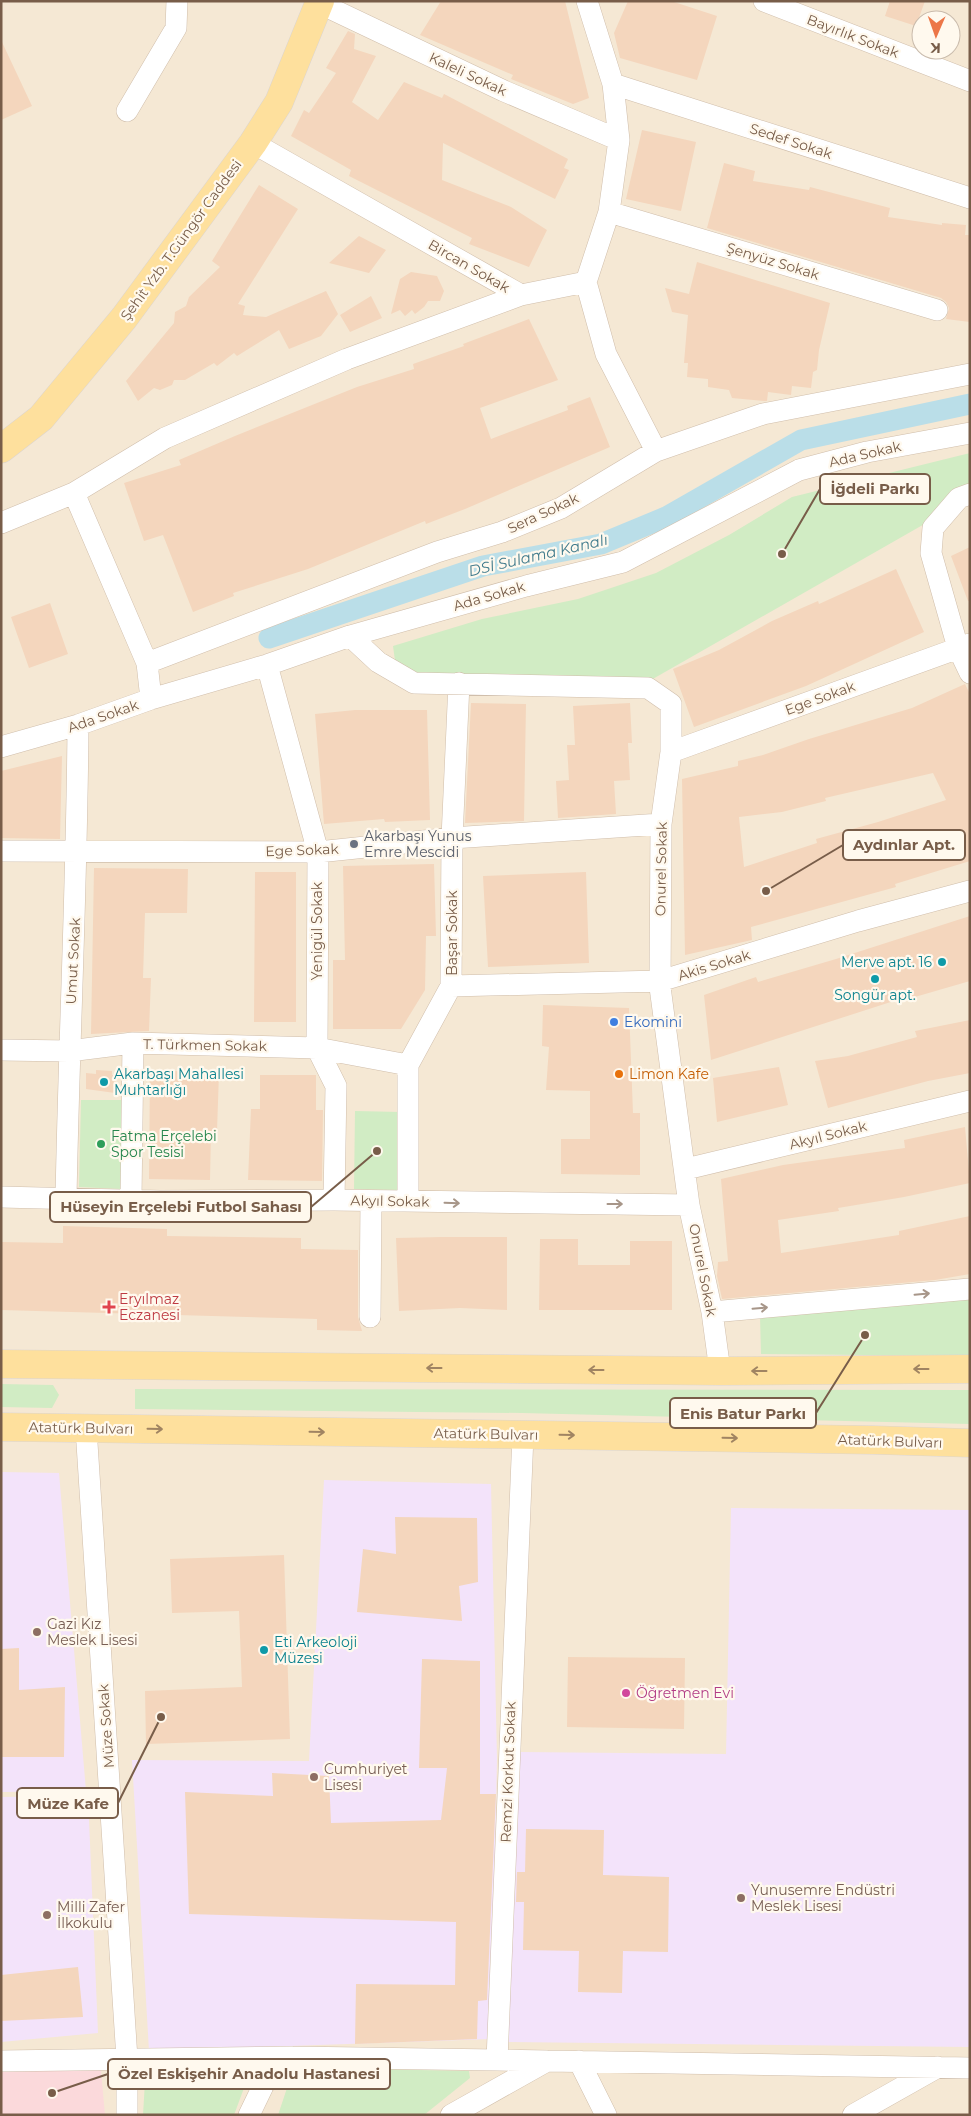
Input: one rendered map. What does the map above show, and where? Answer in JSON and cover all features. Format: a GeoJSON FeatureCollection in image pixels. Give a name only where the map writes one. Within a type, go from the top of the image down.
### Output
{"type":"FeatureCollection","features":[{"type":"Feature","properties":{"kind":"main road","name":"Şehit Yzb. T.Güngör Caddesi"},"geometry":{"type":"LineString","coordinates":[[1,449],[42,418],[111,334],[253,143],[279,102],[320,2]]}},
{"type":"Feature","properties":{"kind":"main road"},"geometry":{"type":"LineString","coordinates":[[1,1364],[720,1371],[970,1369]]}},
{"type":"Feature","properties":{"kind":"main road","name":"Atatürk Bulvarı"},"geometry":{"type":"LineString","coordinates":[[1,1427],[970,1443]]}},
{"type":"Feature","properties":{"kind":"street"},"geometry":{"type":"LineString","coordinates":[[127,111],[176,28],[177,1]]}},
{"type":"Feature","properties":{"kind":"street"},"geometry":{"type":"LineString","coordinates":[[586,1],[612,84],[619,140],[609,212],[586,282],[606,354],[656,451]]}},
{"type":"Feature","properties":{"kind":"street","name":"Bayırlık Sokak"},"geometry":{"type":"LineString","coordinates":[[764,1],[970,81]]}},
{"type":"Feature","properties":{"kind":"street","name":"Kaleli Sokak"},"geometry":{"type":"LineString","coordinates":[[320,2],[504,91],[619,140]]}},
{"type":"Feature","properties":{"kind":"street","name":"Sedef Sokak"},"geometry":{"type":"LineString","coordinates":[[612,84],[970,198]]}},
{"type":"Feature","properties":{"kind":"street","name":"Bircan Sokak"},"geometry":{"type":"LineString","coordinates":[[253,143],[521,295],[586,282]]}},
{"type":"Feature","properties":{"kind":"street","name":"Şenyüz Sokak"},"geometry":{"type":"LineString","coordinates":[[609,212],[937,310]]}},
{"type":"Feature","properties":{"kind":"street"},"geometry":{"type":"LineString","coordinates":[[1,523],[74,493],[165,438],[347,359],[521,295]]}},
{"type":"Feature","properties":{"kind":"street","name":"Sera Sokak"},"geometry":{"type":"LineString","coordinates":[[147,663],[437,552],[502,532],[561,508],[656,451],[764,414],[970,374]]}},
{"type":"Feature","properties":{"kind":"street","name":"Ada Sokak"},"geometry":{"type":"LineString","coordinates":[[1,748],[78,725],[151,698],[267,665],[350,636],[526,586],[623,562],[799,470],[867,452],[970,433]]}},
{"type":"Feature","properties":{"kind":"street"},"geometry":{"type":"LineString","coordinates":[[74,493],[147,663],[151,698]]}},
{"type":"Feature","properties":{"kind":"street"},"geometry":{"type":"LineString","coordinates":[[970,494],[959,498],[932,528],[931,553],[964,646],[970,673]]}},
{"type":"Feature","properties":{"kind":"street","name":"Onurel Sokak"},"geometry":{"type":"LineString","coordinates":[[350,636],[378,662],[414,683],[648,688],[671,704],[671,752],[661,824],[660,981],[686,1169],[689,1205],[712,1312],[720,1371]]}},
{"type":"Feature","properties":{"kind":"street","name":"Ege Sokak"},"geometry":{"type":"LineString","coordinates":[[671,752],[964,646]]}},
{"type":"Feature","properties":{"kind":"street","name":"Yenigül Sokak"},"geometry":{"type":"LineString","coordinates":[[267,665],[318,852],[317,1048],[336,1086],[334,1200]]}},
{"type":"Feature","properties":{"kind":"street","name":"Başar Sokak"},"geometry":{"type":"LineString","coordinates":[[408,1201],[408,1065],[451,986],[452,838],[459,683]]}},
{"type":"Feature","properties":{"kind":"street","name":"Umut Sokak"},"geometry":{"type":"LineString","coordinates":[[66,1198],[69,1051],[77,852],[78,725]]}},
{"type":"Feature","properties":{"kind":"street","name":"Ege Sokak"},"geometry":{"type":"LineString","coordinates":[[1,851],[318,852],[452,838],[661,824]]}},
{"type":"Feature","properties":{"kind":"street","name":"Akis Sokak"},"geometry":{"type":"LineString","coordinates":[[451,986],[660,981],[858,921],[970,891]]}},
{"type":"Feature","properties":{"kind":"street"},"geometry":{"type":"LineString","coordinates":[[131,1199],[133,1043]]}},
{"type":"Feature","properties":{"kind":"street","name":"T. Türkmen Sokak"},"geometry":{"type":"LineString","coordinates":[[1,1050],[69,1051],[133,1043],[317,1048],[408,1065]]}},
{"type":"Feature","properties":{"kind":"street","name":"Akyıl Sokak"},"geometry":{"type":"LineString","coordinates":[[686,1169],[970,1101]]}},
{"type":"Feature","properties":{"kind":"street","name":"Akyıl Sokak"},"geometry":{"type":"LineString","coordinates":[[1,1197],[689,1205]]}},
{"type":"Feature","properties":{"kind":"street"},"geometry":{"type":"LineString","coordinates":[[370,1318],[371,1201]]}},
{"type":"Feature","properties":{"kind":"street"},"geometry":{"type":"LineString","coordinates":[[712,1312],[970,1289]]}},
{"type":"Feature","properties":{"kind":"street","name":"Müze Sokak"},"geometry":{"type":"LineString","coordinates":[[86,1428],[127,2059],[127,2115]]}},
{"type":"Feature","properties":{"kind":"street","name":"Remzi Korkut Sokak"},"geometry":{"type":"LineString","coordinates":[[497,2060],[523,1435]]}},
{"type":"Feature","properties":{"kind":"street"},"geometry":{"type":"LineString","coordinates":[[249,2115],[264,2084],[292,2057]]}},
{"type":"Feature","properties":{"kind":"street"},"geometry":{"type":"LineString","coordinates":[[1,2061],[292,2057],[970,2068]]}},
{"type":"Feature","properties":{"kind":"street"},"geometry":{"type":"LineString","coordinates":[[451,2115],[547,2061]]}},
{"type":"Feature","properties":{"kind":"street"},"geometry":{"type":"LineString","coordinates":[[579,2061],[606,2115]]}},
{"type":"Feature","properties":{"kind":"street"},"geometry":{"type":"LineString","coordinates":[[853,2115],[938,2067]]}},
{"type":"Feature","properties":{"kind":"shaded area"},"geometry":{"type":"Polygon","coordinates":[[[1,1],[970,1],[970,2115],[1,2115],[1,1]]]}},
{"type":"Feature","properties":{"kind":"shaded area","name":"Gazi Kız Meslek Lisesi"},"geometry":{"type":"Polygon","coordinates":[[[1,1472],[59,1473],[86,1791],[1,1792],[1,1472]]]}},
{"type":"Feature","properties":{"kind":"shaded area","name":"Cumhuriyet Lisesi"},"geometry":{"type":"Polygon","coordinates":[[[324,1480],[491,1484],[497,1759],[491,2039],[149,2051],[132,1760],[309,1761],[324,1480]]]}},
{"type":"Feature","properties":{"kind":"shaded area","name":"Yunusemre Endüstri Meslek Lisesi"},"geometry":{"type":"Polygon","coordinates":[[[731,1508],[970,1510],[970,2047],[507,2042],[520,1752],[726,1754],[731,1508]]]}},
{"type":"Feature","properties":{"kind":"shaded area","name":"Milli Zafer İlkokulu"},"geometry":{"type":"Polygon","coordinates":[[[88,1796],[98,2033],[1,2042],[1,1797],[88,1796]]]}},
{"type":"Feature","properties":{"kind":"shaded area"},"geometry":{"type":"Polygon","coordinates":[[[100,2060],[105,2115],[1,2115],[1,2070],[100,2060]]]}},
{"type":"Feature","properties":{"kind":"green space"},"geometry":{"type":"Polygon","coordinates":[[[970,453],[970,498],[651,680],[422,678],[396,668],[393,646],[482,619],[578,599],[656,573],[729,535],[792,497],[970,453]]]}},
{"type":"Feature","properties":{"kind":"green space","name":"Fatma Erçelebi Spor Tesisi"},"geometry":{"type":"Polygon","coordinates":[[[81,1100],[123,1100],[121,1189],[79,1187],[81,1100]]]}},
{"type":"Feature","properties":{"kind":"green space"},"geometry":{"type":"Polygon","coordinates":[[[355,1111],[401,1112],[400,1190],[354,1189],[355,1111]]]}},
{"type":"Feature","properties":{"kind":"green space"},"geometry":{"type":"Polygon","coordinates":[[[970,1299],[970,1356],[761,1354],[760,1316],[970,1299]]]}},
{"type":"Feature","properties":{"kind":"green space"},"geometry":{"type":"Polygon","coordinates":[[[1,1384],[53,1385],[59,1395],[52,1408],[1,1407],[1,1384]]]}},
{"type":"Feature","properties":{"kind":"green space"},"geometry":{"type":"Polygon","coordinates":[[[135,1389],[970,1390],[970,1424],[522,1413],[135,1409],[135,1389]]]}},
{"type":"Feature","properties":{"kind":"green space"},"geometry":{"type":"Polygon","coordinates":[[[146,2064],[257,2067],[244,2088],[234,2115],[143,2115],[146,2064]]]}},
{"type":"Feature","properties":{"kind":"green space"},"geometry":{"type":"Polygon","coordinates":[[[319,2068],[469,2071],[470,2078],[424,2115],[278,2115],[287,2088],[319,2068]]]}},
{"type":"Feature","properties":{"kind":"building"},"geometry":{"type":"Polygon","coordinates":[[[441,1],[565,1],[589,98],[573,104],[511,79],[513,75],[420,35],[441,1]]]}},
{"type":"Feature","properties":{"kind":"building"},"geometry":{"type":"Polygon","coordinates":[[[628,1],[671,1],[717,16],[697,80],[620,58],[614,33],[628,1]]]}},
{"type":"Feature","properties":{"kind":"building"},"geometry":{"type":"Polygon","coordinates":[[[890,1],[925,1],[922,10],[911,10],[911,24],[885,16],[890,1]]]}},
{"type":"Feature","properties":{"kind":"building"},"geometry":{"type":"Polygon","coordinates":[[[348,31],[355,34],[354,49],[376,56],[352,102],[378,120],[404,82],[442,98],[444,94],[568,159],[564,168],[569,170],[555,199],[443,143],[442,180],[511,207],[547,230],[529,267],[469,244],[472,238],[349,176],[351,170],[291,136],[304,110],[309,113],[336,73],[326,68],[348,31]]]}},
{"type":"Feature","properties":{"kind":"building"},"geometry":{"type":"Polygon","coordinates":[[[1,40],[32,106],[1,120],[1,40]]]}},
{"type":"Feature","properties":{"kind":"building"},"geometry":{"type":"Polygon","coordinates":[[[642,130],[696,142],[681,211],[626,199],[642,130]]]}},
{"type":"Feature","properties":{"kind":"building"},"geometry":{"type":"Polygon","coordinates":[[[724,163],[755,171],[753,181],[809,190],[810,187],[890,208],[888,217],[942,225],[942,223],[966,225],[965,235],[970,235],[970,322],[946,319],[949,308],[941,298],[707,228],[724,163]]]}},
{"type":"Feature","properties":{"kind":"building"},"geometry":{"type":"Polygon","coordinates":[[[259,185],[298,209],[238,304],[245,306],[243,315],[266,317],[326,291],[338,314],[321,336],[289,349],[279,330],[237,356],[234,353],[217,366],[214,363],[185,380],[174,380],[172,385],[160,390],[154,388],[138,401],[126,381],[174,323],[175,312],[186,306],[189,297],[220,267],[212,261],[259,185]]]}},
{"type":"Feature","properties":{"kind":"building"},"geometry":{"type":"Polygon","coordinates":[[[359,236],[386,250],[369,273],[329,263],[359,236]]]}},
{"type":"Feature","properties":{"kind":"building"},"geometry":{"type":"Polygon","coordinates":[[[697,262],[830,303],[819,350],[817,370],[813,372],[811,388],[792,386],[791,395],[768,392],[767,401],[764,401],[732,398],[729,390],[708,387],[708,379],[687,377],[688,363],[684,363],[688,315],[672,312],[665,288],[689,294],[697,262]]]}},
{"type":"Feature","properties":{"kind":"building"},"geometry":{"type":"Polygon","coordinates":[[[411,272],[437,276],[444,291],[440,301],[428,301],[415,314],[412,310],[405,316],[400,310],[391,314],[400,279],[411,272]]]}},
{"type":"Feature","properties":{"kind":"building"},"geometry":{"type":"Polygon","coordinates":[[[371,296],[382,318],[350,332],[340,315],[371,296]]]}},
{"type":"Feature","properties":{"kind":"building"},"geometry":{"type":"Polygon","coordinates":[[[529,319],[558,380],[480,408],[491,439],[568,410],[567,406],[590,397],[610,447],[465,509],[426,524],[425,521],[308,569],[233,593],[234,596],[193,612],[163,535],[144,541],[124,483],[181,465],[179,460],[235,436],[357,387],[414,369],[413,364],[464,346],[463,344],[529,319]]]}},
{"type":"Feature","properties":{"kind":"building"},"geometry":{"type":"Polygon","coordinates":[[[970,547],[970,601],[968,601],[951,556],[970,547]]]}},
{"type":"Feature","properties":{"kind":"building"},"geometry":{"type":"Polygon","coordinates":[[[896,569],[924,632],[806,686],[694,727],[673,669],[719,650],[772,621],[818,601],[819,604],[896,569]]]}},
{"type":"Feature","properties":{"kind":"building"},"geometry":{"type":"Polygon","coordinates":[[[50,603],[68,654],[29,668],[11,617],[50,603]]]}},
{"type":"Feature","properties":{"kind":"building"},"geometry":{"type":"Polygon","coordinates":[[[965,684],[970,694],[970,861],[895,884],[896,887],[751,927],[752,940],[685,955],[682,779],[738,766],[738,761],[763,755],[912,708],[965,684]],[[933,773],[825,798],[826,801],[782,812],[739,817],[744,867],[817,843],[816,839],[878,822],[946,800],[933,773]]]}},
{"type":"Feature","properties":{"kind":"building"},"geometry":{"type":"Polygon","coordinates":[[[471,703],[526,704],[524,821],[465,823],[471,703]]]}},
{"type":"Feature","properties":{"kind":"building"},"geometry":{"type":"Polygon","coordinates":[[[630,703],[632,743],[628,743],[630,780],[614,781],[616,814],[558,818],[556,781],[569,780],[567,745],[575,745],[573,706],[630,703]]]}},
{"type":"Feature","properties":{"kind":"building"},"geometry":{"type":"Polygon","coordinates":[[[355,710],[427,710],[430,820],[385,822],[384,819],[324,824],[315,714],[355,710]]]}},
{"type":"Feature","properties":{"kind":"building"},"geometry":{"type":"Polygon","coordinates":[[[62,756],[60,839],[1,838],[1,771],[62,756]]]}},
{"type":"Feature","properties":{"kind":"building"},"geometry":{"type":"Polygon","coordinates":[[[434,864],[436,936],[426,936],[425,990],[401,1029],[333,1029],[333,960],[345,960],[343,866],[434,864]]]}},
{"type":"Feature","properties":{"kind":"building"},"geometry":{"type":"Polygon","coordinates":[[[94,868],[188,869],[187,913],[145,913],[143,978],[151,978],[149,1031],[91,1034],[94,868]]]}},
{"type":"Feature","properties":{"kind":"building"},"geometry":{"type":"Polygon","coordinates":[[[255,872],[296,872],[296,1022],[254,1022],[255,872]]]}},
{"type":"Feature","properties":{"kind":"building"},"geometry":{"type":"Polygon","coordinates":[[[586,872],[589,963],[488,967],[483,876],[586,872]]]}},
{"type":"Feature","properties":{"kind":"building"},"geometry":{"type":"Polygon","coordinates":[[[970,916],[970,981],[901,1001],[900,999],[711,1060],[704,995],[756,977],[758,982],[836,959],[970,916]]]}},
{"type":"Feature","properties":{"kind":"building"},"geometry":{"type":"Polygon","coordinates":[[[543,1005],[629,1008],[633,1113],[640,1113],[640,1175],[561,1174],[561,1139],[590,1139],[590,1091],[546,1090],[549,1047],[542,1046],[543,1005]]]}},
{"type":"Feature","properties":{"kind":"building"},"geometry":{"type":"Polygon","coordinates":[[[970,1020],[970,1073],[928,1081],[828,1108],[815,1061],[848,1056],[917,1037],[915,1031],[970,1020]]]}},
{"type":"Feature","properties":{"kind":"building"},"geometry":{"type":"Polygon","coordinates":[[[779,1067],[788,1105],[717,1122],[713,1078],[779,1067]]]}},
{"type":"Feature","properties":{"kind":"building","name":"Akarbaşı Mahallesi Muhtarlığı"},"geometry":{"type":"Polygon","coordinates":[[[96,1070],[112,1071],[112,1075],[116,1075],[115,1093],[86,1089],[86,1073],[96,1074],[96,1070]]]}},
{"type":"Feature","properties":{"kind":"building"},"geometry":{"type":"Polygon","coordinates":[[[150,1070],[219,1073],[217,1131],[211,1131],[210,1180],[149,1179],[150,1070]]]}},
{"type":"Feature","properties":{"kind":"building"},"geometry":{"type":"Polygon","coordinates":[[[260,1075],[316,1075],[316,1110],[323,1110],[322,1181],[248,1180],[251,1109],[260,1109],[260,1075]]]}},
{"type":"Feature","properties":{"kind":"building"},"geometry":{"type":"Polygon","coordinates":[[[965,1127],[970,1183],[838,1208],[839,1211],[778,1220],[781,1253],[899,1235],[899,1231],[970,1216],[970,1274],[935,1280],[722,1299],[717,1276],[718,1262],[728,1261],[721,1179],[783,1165],[905,1148],[904,1140],[965,1127]]]}},
{"type":"Feature","properties":{"kind":"building"},"geometry":{"type":"Polygon","coordinates":[[[63,1226],[167,1229],[167,1236],[301,1238],[301,1249],[358,1250],[358,1317],[362,1331],[317,1330],[317,1319],[1,1310],[1,1242],[63,1243],[63,1226]]]}},
{"type":"Feature","properties":{"kind":"building"},"geometry":{"type":"Polygon","coordinates":[[[507,1237],[507,1310],[460,1308],[399,1311],[396,1238],[507,1237]]]}},
{"type":"Feature","properties":{"kind":"building"},"geometry":{"type":"Polygon","coordinates":[[[540,1239],[578,1239],[578,1265],[630,1265],[630,1241],[672,1241],[672,1310],[539,1310],[540,1239]]]}},
{"type":"Feature","properties":{"kind":"building"},"geometry":{"type":"Polygon","coordinates":[[[395,1517],[477,1518],[478,1582],[459,1586],[462,1621],[357,1612],[363,1549],[396,1554],[395,1517]]]}},
{"type":"Feature","properties":{"kind":"building","name":"Eti Arkeoloji Müzesi"},"geometry":{"type":"Polygon","coordinates":[[[284,1555],[290,1739],[146,1744],[145,1691],[242,1687],[239,1611],[172,1613],[170,1559],[284,1555]]]}},
{"type":"Feature","properties":{"kind":"building"},"geometry":{"type":"Polygon","coordinates":[[[19,1648],[19,1690],[65,1687],[64,1757],[1,1757],[1,1649],[19,1648]]]}},
{"type":"Feature","properties":{"kind":"building","name":"Öğretmen Evi"},"geometry":{"type":"Polygon","coordinates":[[[568,1657],[685,1658],[684,1729],[567,1727],[568,1657]]]}},
{"type":"Feature","properties":{"kind":"building"},"geometry":{"type":"Polygon","coordinates":[[[422,1659],[480,1661],[480,1794],[496,1794],[487,2000],[478,2001],[477,2039],[355,2044],[356,1984],[455,1985],[456,1922],[189,1914],[185,1792],[273,1796],[272,1773],[329,1776],[331,1823],[441,1820],[447,1768],[419,1768],[422,1659]]]}},
{"type":"Feature","properties":{"kind":"building"},"geometry":{"type":"Polygon","coordinates":[[[526,1829],[604,1830],[603,1875],[669,1877],[668,1952],[623,1951],[622,1993],[578,1992],[579,1951],[523,1950],[524,1902],[516,1902],[517,1872],[525,1872],[526,1829]]]}},
{"type":"Feature","properties":{"kind":"building"},"geometry":{"type":"Polygon","coordinates":[[[78,1967],[83,2017],[1,2021],[1,1975],[78,1967]]]}},
{"type":"Feature","properties":{"kind":"waterway","name":"DSİ Sulama Kanalı"},"geometry":{"type":"LineString","coordinates":[[269,638],[483,566],[601,544],[666,517],[801,440],[970,404]]}},
{"type":"Feature","properties":{"kind":"place","name":"İğdeli Parkı"},"geometry":{"type":"Point","coordinates":[782,554]}},
{"type":"Feature","properties":{"kind":"place","name":"Akarbaşı Yunus Emre Mescidi"},"geometry":{"type":"Point","coordinates":[354,844]}},
{"type":"Feature","properties":{"kind":"place","name":"Aydınlar Apt."},"geometry":{"type":"Point","coordinates":[766,891]}},
{"type":"Feature","properties":{"kind":"place","name":"Merve apt. 16"},"geometry":{"type":"Point","coordinates":[942,962]}},
{"type":"Feature","properties":{"kind":"place","name":"Songür apt."},"geometry":{"type":"Point","coordinates":[875,979]}},
{"type":"Feature","properties":{"kind":"place","name":"Ekomini"},"geometry":{"type":"Point","coordinates":[614,1022]}},
{"type":"Feature","properties":{"kind":"place","name":"Limon Kafe"},"geometry":{"type":"Point","coordinates":[619,1074]}},
{"type":"Feature","properties":{"kind":"place","name":"Akarbaşı Mahallesi Muhtarlığı"},"geometry":{"type":"Point","coordinates":[104,1082]}},
{"type":"Feature","properties":{"kind":"place","name":"Fatma Erçelebi Spor Tesisi"},"geometry":{"type":"Point","coordinates":[101,1144]}},
{"type":"Feature","properties":{"kind":"place","name":"Hüseyin Erçelebi Futbol Sahası"},"geometry":{"type":"Point","coordinates":[377,1151]}},
{"type":"Feature","properties":{"kind":"place","name":"Eryılmaz Eczanesi"},"geometry":{"type":"Point","coordinates":[109,1307]}},
{"type":"Feature","properties":{"kind":"place","name":"Enis Batur Parkı"},"geometry":{"type":"Point","coordinates":[865,1335]}},
{"type":"Feature","properties":{"kind":"place","name":"Gazi Kız Meslek Lisesi"},"geometry":{"type":"Point","coordinates":[37,1632]}},
{"type":"Feature","properties":{"kind":"place","name":"Eti Arkeoloji Müzesi"},"geometry":{"type":"Point","coordinates":[264,1650]}},
{"type":"Feature","properties":{"kind":"place","name":"Öğretmen Evi"},"geometry":{"type":"Point","coordinates":[626,1693]}},
{"type":"Feature","properties":{"kind":"place","name":"Müze Kafe"},"geometry":{"type":"Point","coordinates":[161,1717]}},
{"type":"Feature","properties":{"kind":"place","name":"Cumhuriyet Lisesi"},"geometry":{"type":"Point","coordinates":[314,1777]}},
{"type":"Feature","properties":{"kind":"place","name":"Yunusemre Endüstri Meslek Lisesi"},"geometry":{"type":"Point","coordinates":[741,1898]}},
{"type":"Feature","properties":{"kind":"place","name":"Milli Zafer İlkokulu"},"geometry":{"type":"Point","coordinates":[47,1915]}},
{"type":"Feature","properties":{"kind":"place","name":"Özel Eskişehir Anadolu Hastanesi"},"geometry":{"type":"Point","coordinates":[52,2093]}}]}
